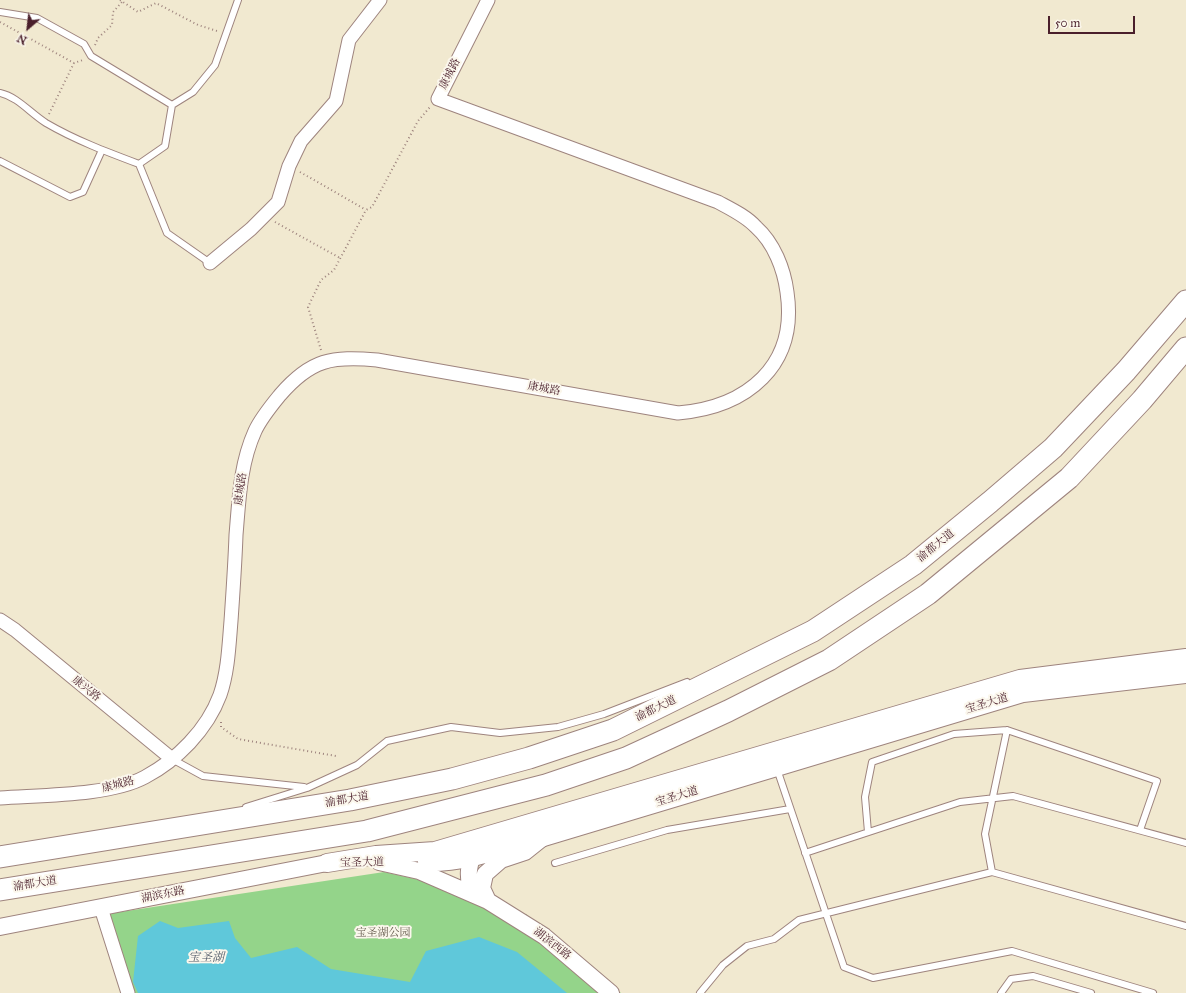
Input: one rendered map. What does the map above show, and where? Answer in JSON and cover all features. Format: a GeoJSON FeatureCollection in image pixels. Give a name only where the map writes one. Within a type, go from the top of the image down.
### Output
{"type":"FeatureCollection","features":[{"type":"Feature","properties":{"kind":"highway","name":"渝都大道"},"geometry":{"type":"LineString","coordinates":[[0,857],[350,800],[452,779],[528,758],[613,730],[813,631],[913,565],[1053,448],[1126,371],[1186,301]]}},
{"type":"Feature","properties":{"kind":"highway","name":"渝都大道"},"geometry":{"type":"LineString","coordinates":[[0,890],[367,831],[546,785],[626,758],[728,711],[829,660],[928,594],[1069,478],[1142,400],[1186,348]]}},
{"type":"Feature","properties":{"kind":"highway"},"geometry":{"type":"LineString","coordinates":[[0,847],[93,842]]}},
{"type":"Feature","properties":{"kind":"highway"},"geometry":{"type":"LineString","coordinates":[[0,903],[192,859]]}},
{"type":"Feature","properties":{"kind":"main road","name":"宝圣大道"},"geometry":{"type":"LineString","coordinates":[[327,863],[376,855],[434,851],[494,835],[1020,679],[1186,658]]}},
{"type":"Feature","properties":{"kind":"main road","name":"宝圣大道"},"geometry":{"type":"LineString","coordinates":[[327,863],[438,862],[474,855],[544,837],[1024,693],[1186,674]]}},
{"type":"Feature","properties":{"kind":"street"},"geometry":{"type":"LineString","coordinates":[[210,263],[278,202],[289,166],[301,141],[336,101],[349,40],[380,0]]}},
{"type":"Feature","properties":{"kind":"street","name":"康城路"},"geometry":{"type":"LineString","coordinates":[[0,798],[74,793],[112,788],[144,778],[172,759],[192,740],[208,718],[220,695],[226,671],[230,642],[240,485],[255,431],[270,406],[289,385],[305,371],[324,360],[349,357],[377,360],[678,413],[698,411],[719,406],[737,398],[753,387],[767,374],[778,356],[789,320],[786,284],[781,265],[771,245],[757,227],[739,213],[718,202],[438,99],[488,0]]}},
{"type":"Feature","properties":{"kind":"street","name":"康兴路"},"geometry":{"type":"LineString","coordinates":[[0,620],[16,630],[172,759]]}},
{"type":"Feature","properties":{"kind":"street"},"geometry":{"type":"LineString","coordinates":[[474,894],[468,884],[469,866],[477,849],[494,835]]}},
{"type":"Feature","properties":{"kind":"street"},"geometry":{"type":"LineString","coordinates":[[488,901],[482,888],[485,874],[501,860],[525,852],[544,837]]}},
{"type":"Feature","properties":{"kind":"street","name":"湖滨西路"},"geometry":{"type":"LineString","coordinates":[[379,862],[419,871],[488,901],[544,936],[611,993]]}},
{"type":"Feature","properties":{"kind":"street","name":"湖滨东路"},"geometry":{"type":"LineString","coordinates":[[0,927],[327,863]]}},
{"type":"Feature","properties":{"kind":"street"},"geometry":{"type":"LineString","coordinates":[[101,908],[128,993]]}},
{"type":"Feature","properties":{"kind":"lane"},"geometry":{"type":"LineString","coordinates":[[139,164],[165,146],[172,105],[193,92],[215,66],[238,0]]}},
{"type":"Feature","properties":{"kind":"lane"},"geometry":{"type":"LineString","coordinates":[[0,12],[37,18],[84,44],[91,56],[172,105]]}},
{"type":"Feature","properties":{"kind":"lane"},"geometry":{"type":"LineString","coordinates":[[0,93],[10,95],[45,122],[102,150],[139,164],[166,233],[210,263]]}},
{"type":"Feature","properties":{"kind":"lane"},"geometry":{"type":"LineString","coordinates":[[0,161],[70,197],[83,192],[102,150]]}},
{"type":"Feature","properties":{"kind":"lane"},"geometry":{"type":"LineString","coordinates":[[702,678],[740,667]]}},
{"type":"Feature","properties":{"kind":"lane"},"geometry":{"type":"LineString","coordinates":[[241,809],[308,788],[357,765],[387,741],[451,728],[500,734],[558,727],[604,714],[694,680]]}},
{"type":"Feature","properties":{"kind":"lane"},"geometry":{"type":"LineString","coordinates":[[992,872],[985,834],[1007,730]]}},
{"type":"Feature","properties":{"kind":"lane"},"geometry":{"type":"LineString","coordinates":[[868,832],[865,796],[872,762],[954,734],[1007,730],[1157,781],[1140,830]]}},
{"type":"Feature","properties":{"kind":"lane"},"geometry":{"type":"LineString","coordinates":[[172,759],[203,776],[308,788]]}},
{"type":"Feature","properties":{"kind":"lane"},"geometry":{"type":"LineString","coordinates":[[776,768],[844,967],[873,978],[1012,951],[1153,993]]}},
{"type":"Feature","properties":{"kind":"lane"},"geometry":{"type":"LineString","coordinates":[[806,853],[960,802],[1013,796],[1186,843]]}},
{"type":"Feature","properties":{"kind":"lane"},"geometry":{"type":"LineString","coordinates":[[554,862],[667,830],[790,809]]}},
{"type":"Feature","properties":{"kind":"lane"},"geometry":{"type":"LineString","coordinates":[[185,827],[234,811]]}},
{"type":"Feature","properties":{"kind":"lane"},"geometry":{"type":"LineString","coordinates":[[700,993],[723,965],[747,946],[774,939],[799,920],[826,912],[992,872],[1186,926]]}},
{"type":"Feature","properties":{"kind":"lane"},"geometry":{"type":"LineString","coordinates":[[1002,993],[1011,979],[1033,976],[1091,993]]}},
{"type":"Feature","properties":{"kind":"path"},"geometry":{"type":"LineString","coordinates":[[45,122],[74,63],[91,56],[98,38],[112,25],[113,12],[121,1],[138,12],[156,3],[198,25],[226,34]]}},
{"type":"Feature","properties":{"kind":"path"},"geometry":{"type":"LineString","coordinates":[[0,22],[74,63]]}},
{"type":"Feature","properties":{"kind":"path"},"geometry":{"type":"LineString","coordinates":[[324,360],[308,307],[321,280],[334,270],[366,210],[372,207],[418,121],[438,99]]}},
{"type":"Feature","properties":{"kind":"path"},"geometry":{"type":"LineString","coordinates":[[289,166],[366,210]]}},
{"type":"Feature","properties":{"kind":"path"},"geometry":{"type":"LineString","coordinates":[[264,216],[340,258]]}},
{"type":"Feature","properties":{"kind":"path"},"geometry":{"type":"LineString","coordinates":[[221,719],[221,727],[238,739],[336,756]]}},
{"type":"Feature","properties":{"kind":"green space","name":"宝圣湖公园"},"geometry":{"type":"Polygon","coordinates":[[[384,872],[429,882],[517,922],[526,914],[621,993],[133,993],[107,914],[384,872]]]}},
{"type":"Feature","properties":{"kind":"water","name":"宝圣湖"},"geometry":{"type":"Polygon","coordinates":[[[160,921],[178,928],[229,921],[235,938],[251,958],[297,947],[331,969],[410,982],[426,951],[479,937],[517,952],[567,993],[138,993],[133,982],[138,936],[160,921]]]}}]}
